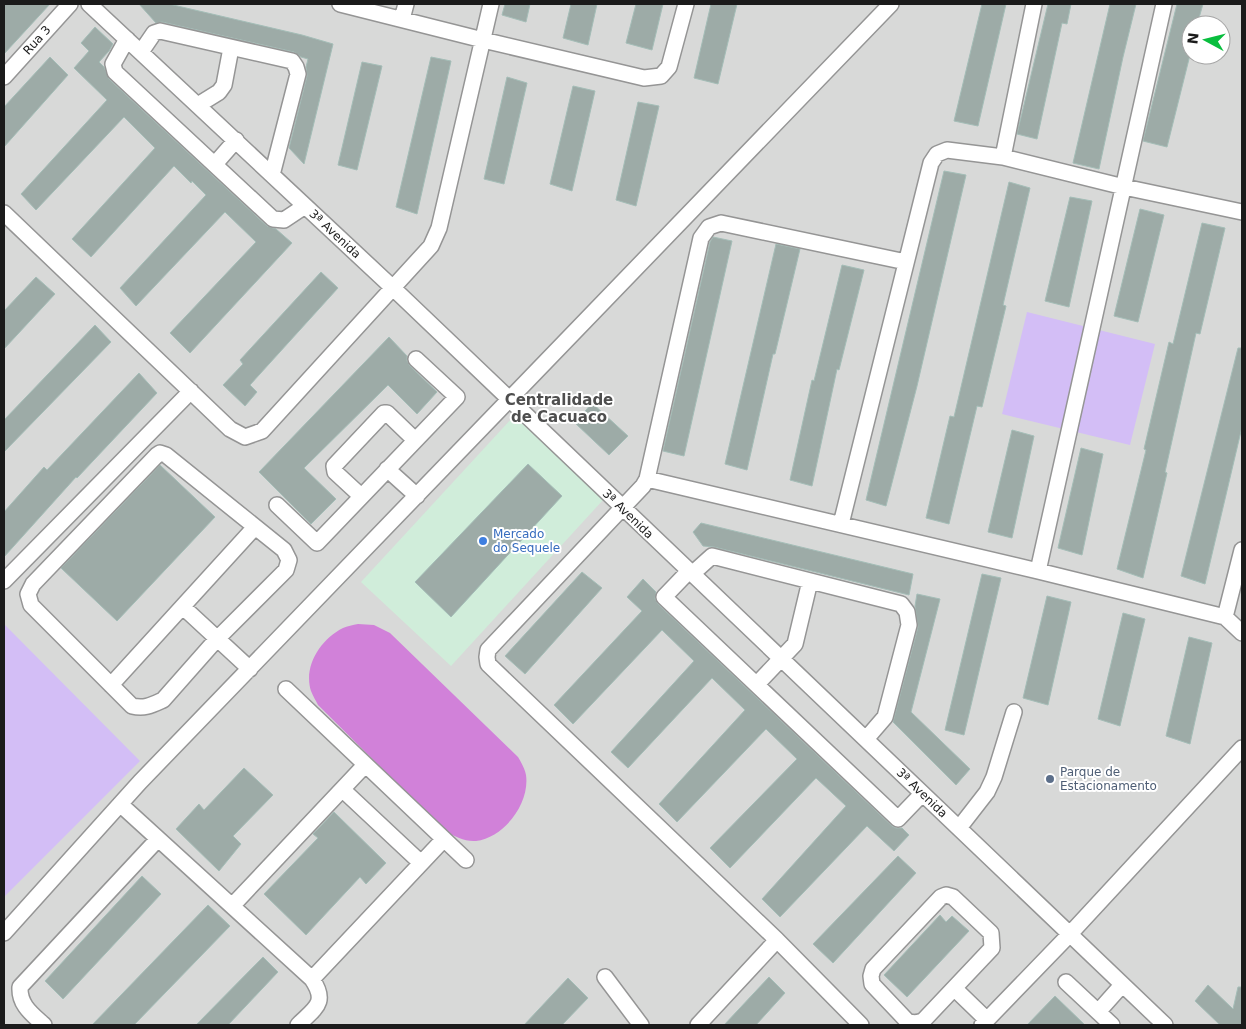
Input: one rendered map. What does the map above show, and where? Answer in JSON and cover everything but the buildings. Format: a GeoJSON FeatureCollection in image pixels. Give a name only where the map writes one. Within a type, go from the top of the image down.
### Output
{"type":"FeatureCollection","features":[{"type":"Feature","properties":{"kind":"street","name":"Rua 3"},"geometry":{"type":"LineString","coordinates":[[4,77],[70,4]]}},
{"type":"Feature","properties":{"kind":"street","name":"3ª Avenida"},"geometry":{"type":"LineString","coordinates":[[90,4],[393,288],[1165,1025]]}},
{"type":"Feature","properties":{"kind":"street"},"geometry":{"type":"LineString","coordinates":[[340,4],[644,78],[661,76],[669,67],[686,4]]}},
{"type":"Feature","properties":{"kind":"street"},"geometry":{"type":"LineString","coordinates":[[402,19],[406,4]]}},
{"type":"Feature","properties":{"kind":"street"},"geometry":{"type":"LineString","coordinates":[[4,213],[230,429],[245,437],[262,432],[431,246],[439,228],[491,4]]}},
{"type":"Feature","properties":{"kind":"street"},"geometry":{"type":"LineString","coordinates":[[4,933],[120,804],[891,4]]}},
{"type":"Feature","properties":{"kind":"street"},"geometry":{"type":"LineString","coordinates":[[1003,157],[1034,4]]}},
{"type":"Feature","properties":{"kind":"street"},"geometry":{"type":"LineString","coordinates":[[1038,571],[1164,4]]}},
{"type":"Feature","properties":{"kind":"street"},"geometry":{"type":"LineString","coordinates":[[141,52],[154,33],[160,31],[292,61],[298,74],[272,175]]}},
{"type":"Feature","properties":{"kind":"street"},"geometry":{"type":"LineString","coordinates":[[127,39],[113,64],[116,72],[273,219],[284,220],[305,206]]}},
{"type":"Feature","properties":{"kind":"street"},"geometry":{"type":"LineString","coordinates":[[198,106],[219,92],[224,85],[231,48]]}},
{"type":"Feature","properties":{"kind":"street"},"geometry":{"type":"LineString","coordinates":[[215,164],[236,140]]}},
{"type":"Feature","properties":{"kind":"street"},"geometry":{"type":"LineString","coordinates":[[841,524],[906,262],[932,162],[937,154],[947,150],[1003,157],[1124,187],[1242,212]]}},
{"type":"Feature","properties":{"kind":"street"},"geometry":{"type":"LineString","coordinates":[[861,1025],[777,940],[488,664],[487,657],[488,650],[623,509],[647,479],[701,238],[709,227],[721,223],[906,262]]}},
{"type":"Feature","properties":{"kind":"street"},"geometry":{"type":"LineString","coordinates":[[277,505],[317,543],[457,397],[416,359]]}},
{"type":"Feature","properties":{"kind":"street"},"geometry":{"type":"LineString","coordinates":[[4,581],[191,391]]}},
{"type":"Feature","properties":{"kind":"street"},"geometry":{"type":"LineString","coordinates":[[361,496],[335,472],[334,466],[384,413],[387,413],[415,440]]}},
{"type":"Feature","properties":{"kind":"street"},"geometry":{"type":"LineString","coordinates":[[160,453],[166,455],[256,527],[284,550],[289,560],[286,570],[216,640],[163,700],[153,705],[142,708],[132,706],[31,605],[28,594],[33,584],[160,453]]}},
{"type":"Feature","properties":{"kind":"street"},"geometry":{"type":"LineString","coordinates":[[387,469],[417,496]]}},
{"type":"Feature","properties":{"kind":"street"},"geometry":{"type":"LineString","coordinates":[[647,479],[1242,621]]}},
{"type":"Feature","properties":{"kind":"street"},"geometry":{"type":"LineString","coordinates":[[111,685],[256,527]]}},
{"type":"Feature","properties":{"kind":"street"},"geometry":{"type":"LineString","coordinates":[[1225,617],[1242,550]]}},
{"type":"Feature","properties":{"kind":"street"},"geometry":{"type":"LineString","coordinates":[[866,739],[885,717],[909,625],[907,612],[901,604],[712,556],[664,597],[898,819],[922,794]]}},
{"type":"Feature","properties":{"kind":"street"},"geometry":{"type":"LineString","coordinates":[[756,684],[795,644],[810,581]]}},
{"type":"Feature","properties":{"kind":"street"},"geometry":{"type":"LineString","coordinates":[[183,607],[216,640],[250,669]]}},
{"type":"Feature","properties":{"kind":"street"},"geometry":{"type":"LineString","coordinates":[[1225,617],[1242,633]]}},
{"type":"Feature","properties":{"kind":"street"},"geometry":{"type":"LineString","coordinates":[[286,689],[466,860]]}},
{"type":"Feature","properties":{"kind":"street"},"geometry":{"type":"LineString","coordinates":[[959,828],[988,792],[1014,712]]}},
{"type":"Feature","properties":{"kind":"street"},"geometry":{"type":"LineString","coordinates":[[954,989],[984,1022],[1069,935],[1242,748]]}},
{"type":"Feature","properties":{"kind":"street"},"geometry":{"type":"LineString","coordinates":[[232,906],[365,765]]}},
{"type":"Feature","properties":{"kind":"street"},"geometry":{"type":"LineString","coordinates":[[343,790],[421,863]]}},
{"type":"Feature","properties":{"kind":"street"},"geometry":{"type":"LineString","coordinates":[[120,804],[312,979],[319,989],[320,997],[317,1006],[298,1025]]}},
{"type":"Feature","properties":{"kind":"street"},"geometry":{"type":"LineString","coordinates":[[44,1025],[23,1004],[20,987],[158,838]]}},
{"type":"Feature","properties":{"kind":"street"},"geometry":{"type":"LineString","coordinates":[[312,979],[444,838]]}},
{"type":"Feature","properties":{"kind":"street"},"geometry":{"type":"LineString","coordinates":[[946,895],[953,896],[991,933],[993,940],[992,948],[954,989],[923,1021],[916,1023],[908,1022],[872,984],[871,976],[873,969],[940,897],[946,895]]}},
{"type":"Feature","properties":{"kind":"street"},"geometry":{"type":"LineString","coordinates":[[698,1025],[777,940]]}},
{"type":"Feature","properties":{"kind":"street"},"geometry":{"type":"LineString","coordinates":[[605,977],[641,1025]]}},
{"type":"Feature","properties":{"kind":"street"},"geometry":{"type":"LineString","coordinates":[[1066,982],[1112,1025]]}},
{"type":"Feature","properties":{"kind":"street"},"geometry":{"type":"LineString","coordinates":[[1098,1012],[1122,985]]}},
{"type":"Feature","properties":{"kind":"shaded area"},"geometry":{"type":"Polygon","coordinates":[[[4,4],[1242,4],[1242,1025],[4,1025],[4,4]]]}},
{"type":"Feature","properties":{"kind":"shaded area"},"geometry":{"type":"Polygon","coordinates":[[[1027,312],[1155,344],[1130,445],[1002,414],[1027,312]]]}},
{"type":"Feature","properties":{"kind":"shaded area","name":"Mercado do Sequele"},"geometry":{"type":"Polygon","coordinates":[[[514,416],[603,500],[451,666],[361,582],[514,416]]]}},
{"type":"Feature","properties":{"kind":"shaded area"},"geometry":{"type":"Polygon","coordinates":[[[4,624],[140,761],[4,897],[4,624]]]}},
{"type":"Feature","properties":{"kind":"shaded area"},"geometry":{"type":"Polygon","coordinates":[[[358,624],[374,625],[390,633],[518,757],[526,775],[524,797],[513,817],[497,833],[487,838],[468,841],[446,832],[318,705],[309,682],[312,663],[316,654],[321,646],[335,633],[345,627],[358,624]]]}},
{"type":"Feature","properties":{"kind":"place","name":"Mercado do Sequele"},"geometry":{"type":"Point","coordinates":[483,541]}},
{"type":"Feature","properties":{"kind":"place","name":"Parque de Estacionamento"},"geometry":{"type":"Point","coordinates":[1050,779]}},
{"type":"Feature","properties":{"kind":"district","name":"Centralidade de Cacuaco"},"geometry":{"type":"Point","coordinates":[559,408]}}]}
